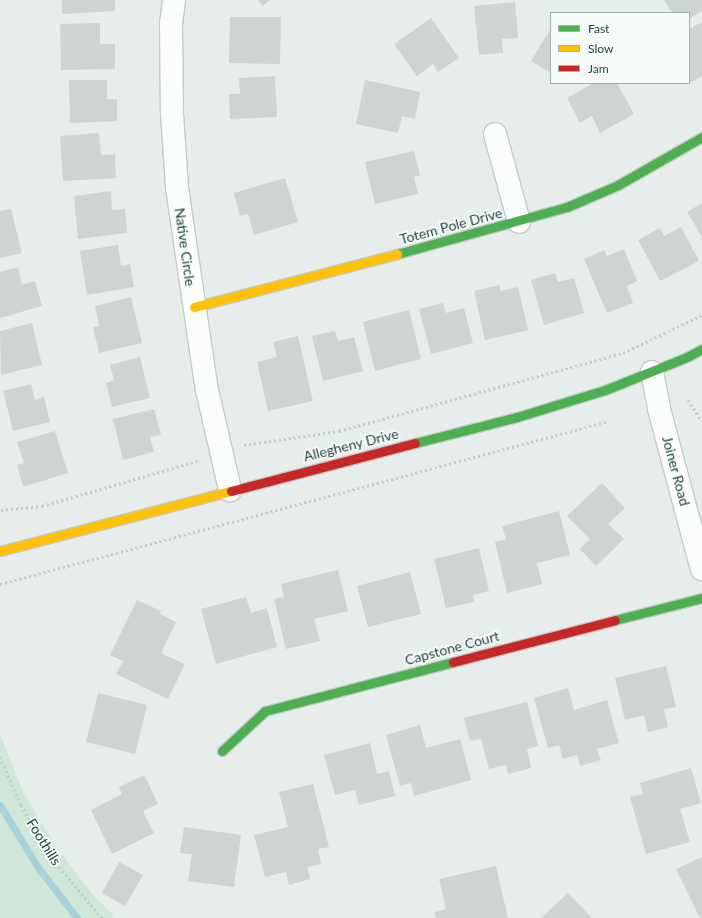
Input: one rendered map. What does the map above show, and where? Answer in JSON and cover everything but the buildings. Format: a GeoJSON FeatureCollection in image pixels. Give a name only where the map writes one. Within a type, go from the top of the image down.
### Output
{"type":"FeatureCollection","features":[{"type":"Feature","properties":{"kind":"street","name":"Native Circle"},"geometry":{"type":"LineString","coordinates":[[174,0],[171,23],[172,114],[177,188],[207,390],[230,490]]}},
{"type":"Feature","properties":{"kind":"street"},"geometry":{"type":"LineString","coordinates":[[495,134],[519,222]]}},
{"type":"Feature","properties":{"kind":"street","name":"Totem Pole Drive"},"geometry":{"type":"LineString","coordinates":[[194,307],[519,222],[567,207],[618,185],[702,137]]}},
{"type":"Feature","properties":{"kind":"street","name":"Allegheny Drive"},"geometry":{"type":"LineString","coordinates":[[0,550],[517,417],[605,390],[652,372],[702,349]]}},
{"type":"Feature","properties":{"kind":"street","name":"Joiner Road"},"geometry":{"type":"LineString","coordinates":[[652,372],[659,409],[702,569]]}},
{"type":"Feature","properties":{"kind":"street","name":"Capstone Court"},"geometry":{"type":"LineString","coordinates":[[222,751],[265,711],[702,598]]}},
{"type":"Feature","properties":{"kind":"path"},"geometry":{"type":"LineString","coordinates":[[1,510],[42,506],[189,464],[249,444],[339,431],[623,353],[702,315]]}},
{"type":"Feature","properties":{"kind":"path"},"geometry":{"type":"LineString","coordinates":[[688,400],[702,421]]}},
{"type":"Feature","properties":{"kind":"path"},"geometry":{"type":"LineString","coordinates":[[0,584],[609,421]]}},
{"type":"Feature","properties":{"kind":"path","name":"Foothills"},"geometry":{"type":"LineString","coordinates":[[0,757],[21,805],[56,863],[102,918]]}},
{"type":"Feature","properties":{"kind":"green space"},"geometry":{"type":"Polygon","coordinates":[[[0,734],[24,794],[55,845],[93,895],[112,914],[113,918],[0,918],[0,734]]]}},
{"type":"Feature","properties":{"kind":"waterway"},"geometry":{"type":"LineString","coordinates":[[0,805],[37,866],[77,918]]}},
{"type":"Feature","properties":{"kind":"traffic: fast"},"geometry":{"type":"LineString","coordinates":[[397,254],[567,207],[618,185],[702,137]]}},
{"type":"Feature","properties":{"kind":"traffic: fast"},"geometry":{"type":"LineString","coordinates":[[415,443],[517,417],[605,390],[687,357],[702,349]]}},
{"type":"Feature","properties":{"kind":"traffic: fast"},"geometry":{"type":"LineString","coordinates":[[615,620],[702,598]]}},
{"type":"Feature","properties":{"kind":"traffic: fast"},"geometry":{"type":"LineString","coordinates":[[222,751],[265,711],[453,662]]}},
{"type":"Feature","properties":{"kind":"traffic: slow"},"geometry":{"type":"LineString","coordinates":[[194,307],[397,254]]}},
{"type":"Feature","properties":{"kind":"traffic: slow"},"geometry":{"type":"LineString","coordinates":[[0,551],[231,491]]}},
{"type":"Feature","properties":{"kind":"traffic: jam"},"geometry":{"type":"LineString","coordinates":[[231,491],[415,443]]}},
{"type":"Feature","properties":{"kind":"traffic: jam"},"geometry":{"type":"LineString","coordinates":[[453,662],[615,620]]}}]}
